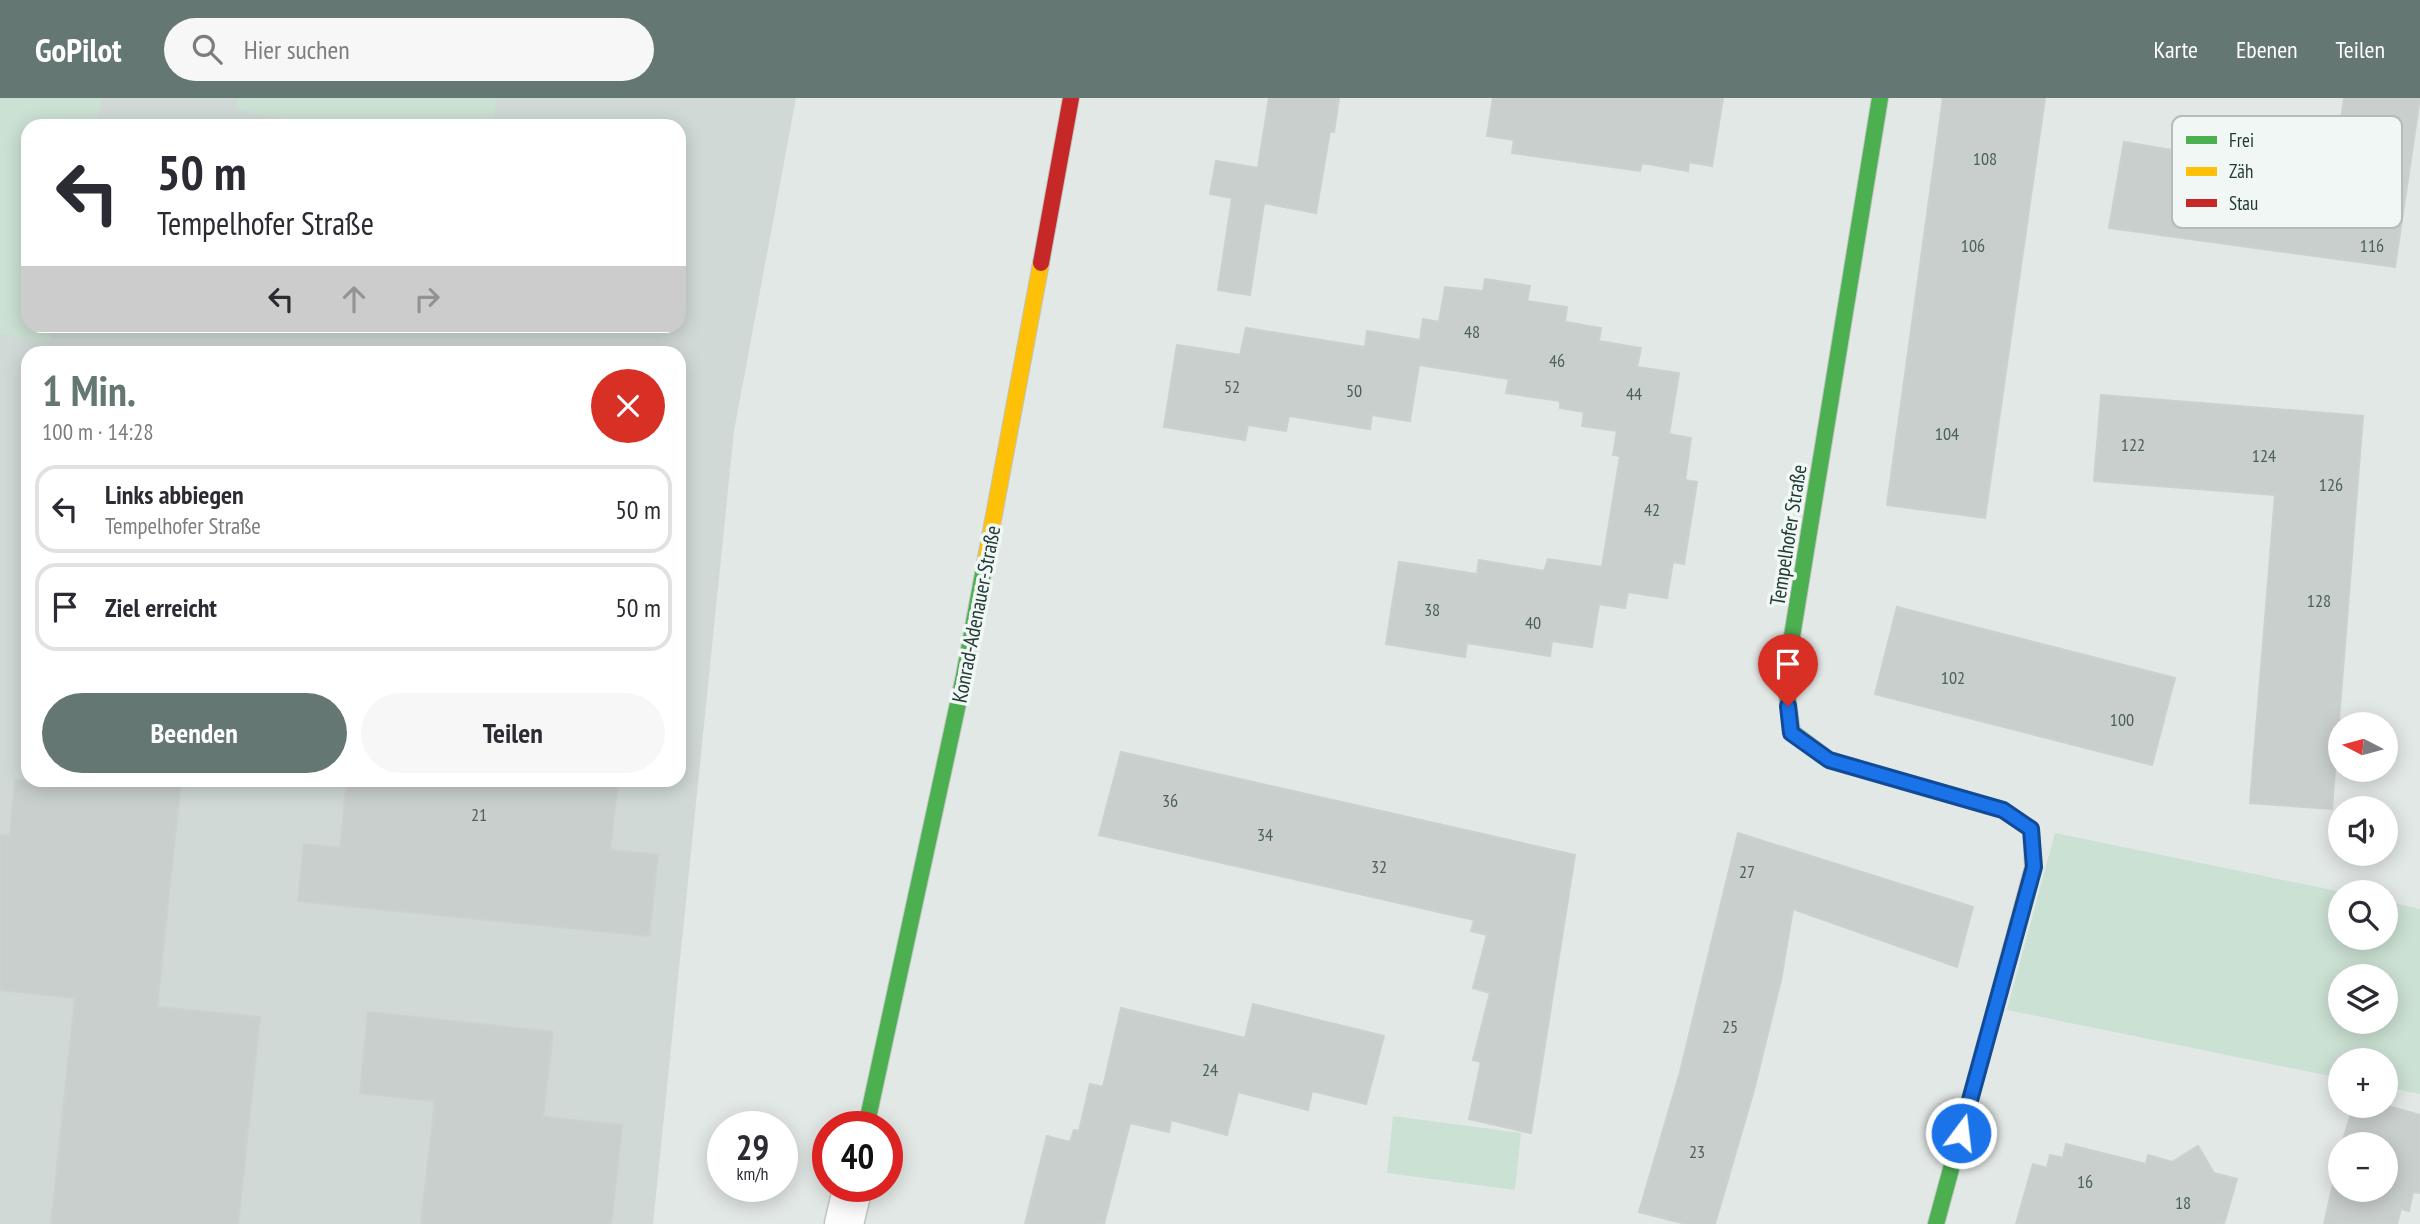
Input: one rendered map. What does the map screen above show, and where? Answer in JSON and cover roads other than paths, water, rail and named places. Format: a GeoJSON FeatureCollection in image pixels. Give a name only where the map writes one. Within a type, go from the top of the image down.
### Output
{"type":"FeatureCollection","features":[{"type":"Feature","properties":{"kind":"street","name":"Konrad-Adenauer-Straße"},"geometry":{"type":"LineString","coordinates":[[870,1111],[918,901],[967,663],[1071,98]]}},
{"type":"Feature","properties":{"kind":"street","name":"Tempelhofer Straße"},"geometry":{"type":"LineString","coordinates":[[1880,98],[1785,679],[1791,733],[1829,760],[2003,810],[2031,829],[2034,867],[1936,1224]]}},
{"type":"Feature","properties":{"kind":"street"},"geometry":{"type":"LineString","coordinates":[[845,1224],[850,1202]]}}]}
